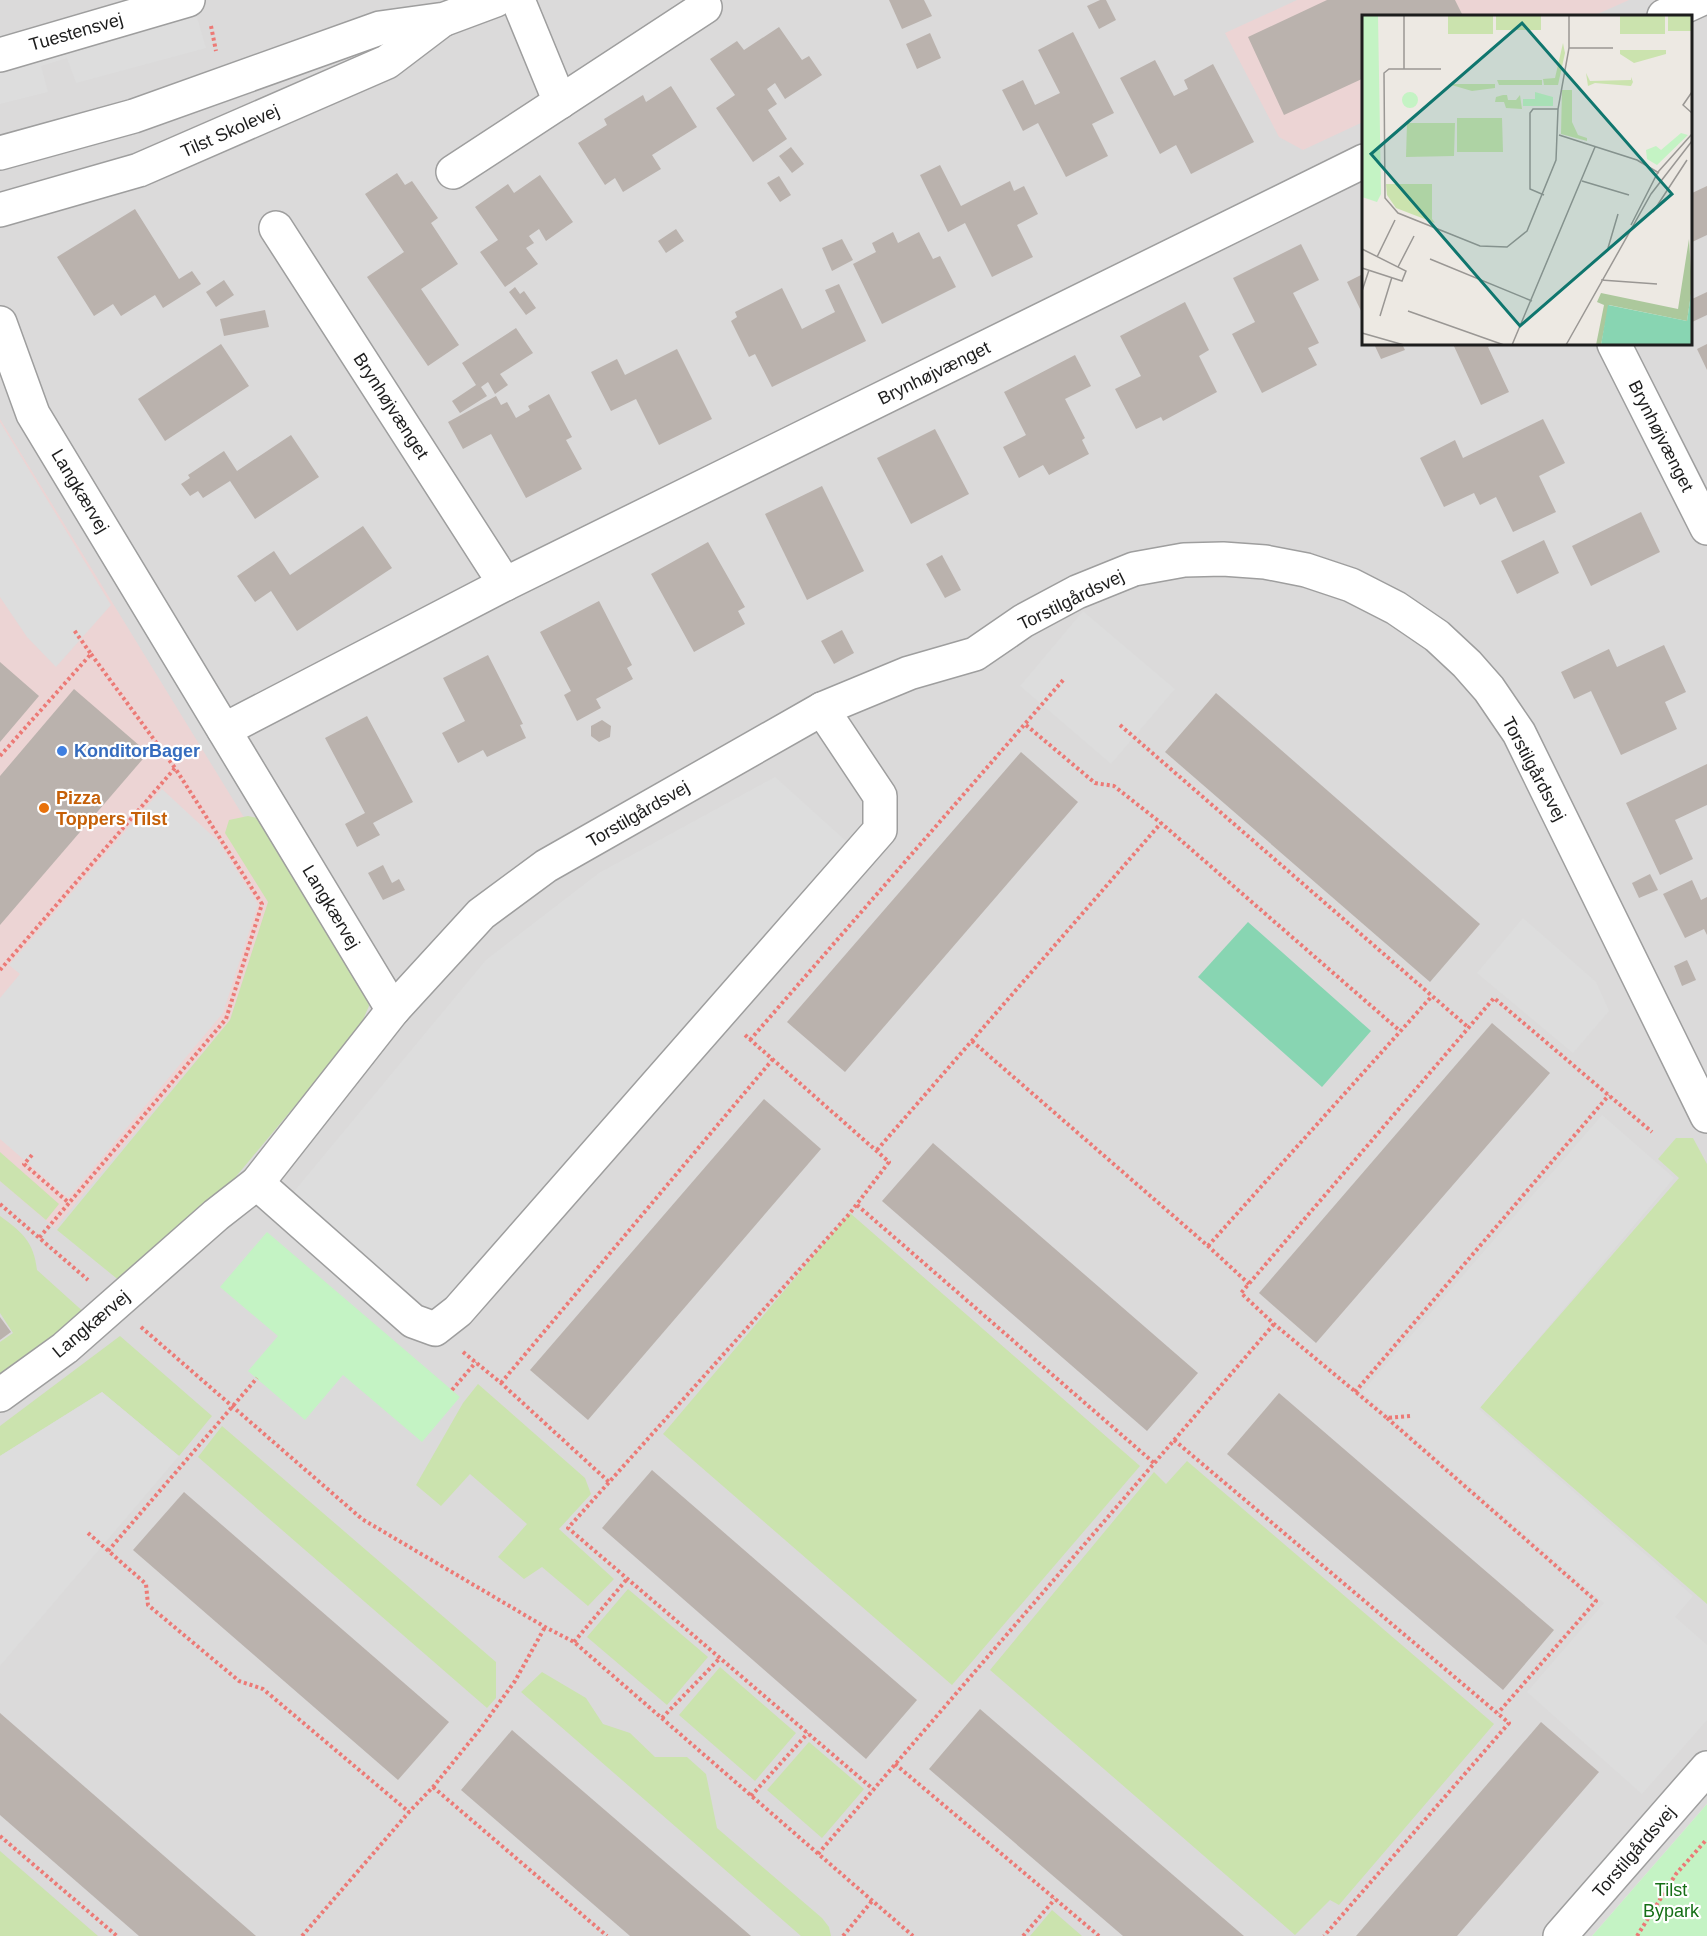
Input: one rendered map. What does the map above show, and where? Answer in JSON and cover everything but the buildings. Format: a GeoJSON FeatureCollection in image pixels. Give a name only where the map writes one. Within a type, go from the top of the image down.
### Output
{"type":"FeatureCollection","features":[{"type":"Feature","properties":{"kind":"street","name":"Tilst Skolevej"},"geometry":{"type":"LineString","coordinates":[[0,153],[134,116],[380,28],[441,9],[496,0]]}},
{"type":"Feature","properties":{"kind":"street"},"geometry":{"type":"LineString","coordinates":[[519,0],[560,102]]}},
{"type":"Feature","properties":{"kind":"street"},"geometry":{"type":"LineString","coordinates":[[1666,15],[1699,0]]}},
{"type":"Feature","properties":{"kind":"street"},"geometry":{"type":"LineString","coordinates":[[453,172],[705,7]]}},
{"type":"Feature","properties":{"kind":"street","name":"Tilst Skolevej"},"geometry":{"type":"LineString","coordinates":[[0,210],[140,170],[387,62],[441,9]]}},
{"type":"Feature","properties":{"kind":"street","name":"Tuestensvej"},"geometry":{"type":"LineString","coordinates":[[0,55],[199,10]]}},
{"type":"Feature","properties":{"kind":"street","name":"Brynhøjvænget"},"geometry":{"type":"LineString","coordinates":[[224,730],[505,584],[1362,162]]}},
{"type":"Feature","properties":{"kind":"street","name":"Brynhøjvænget"},"geometry":{"type":"LineString","coordinates":[[276,228],[505,584]]}},
{"type":"Feature","properties":{"kind":"street","name":"Langkærvej"},"geometry":{"type":"LineString","coordinates":[[0,322],[33,414],[393,1010],[256,1183],[216,1215],[65,1348],[0,1395]]}},
{"type":"Feature","properties":{"kind":"street","name":"Brynhøjvænget"},"geometry":{"type":"LineString","coordinates":[[1615,345],[1707,528]]}},
{"type":"Feature","properties":{"kind":"street","name":"Torstilgårdsvej"},"geometry":{"type":"LineString","coordinates":[[393,1010],[481,914],[546,866],[822,709],[909,673],[975,654],[1023,621],[1077,592],[1134,569],[1184,560],[1223,559],[1265,562],[1306,570],[1351,585],[1396,608],[1437,636],[1467,664],[1489,689],[1519,733],[1707,1116]]}},
{"type":"Feature","properties":{"kind":"street"},"geometry":{"type":"LineString","coordinates":[[256,1183],[413,1321],[435,1329],[458,1311],[880,830],[880,796],[822,709]]}},
{"type":"Feature","properties":{"kind":"street","name":"Torstilgårdsvej"},"geometry":{"type":"LineString","coordinates":[[1560,1936],[1707,1768]]}},
{"type":"Feature","properties":{"kind":"path"},"geometry":{"type":"LineString","coordinates":[[199,10],[223,84]]}},
{"type":"Feature","properties":{"kind":"path"},"geometry":{"type":"LineString","coordinates":[[39,1238],[226,1019],[262,904],[174,768],[74,630]]}},
{"type":"Feature","properties":{"kind":"path"},"geometry":{"type":"LineString","coordinates":[[0,756],[91,654]]}},
{"type":"Feature","properties":{"kind":"path"},"geometry":{"type":"LineString","coordinates":[[750,1040],[1065,679]]}},
{"type":"Feature","properties":{"kind":"path"},"geometry":{"type":"LineString","coordinates":[[1026,725],[1095,783],[1114,786],[1161,823],[1400,1031]]}},
{"type":"Feature","properties":{"kind":"path"},"geometry":{"type":"LineString","coordinates":[[1120,725],[1469,1028]]}},
{"type":"Feature","properties":{"kind":"path"},"geometry":{"type":"LineString","coordinates":[[0,969],[174,768]]}},
{"type":"Feature","properties":{"kind":"path"},"geometry":{"type":"LineString","coordinates":[[877,1150],[1161,823]]}},
{"type":"Feature","properties":{"kind":"path"},"geometry":{"type":"LineString","coordinates":[[1208,1246],[1432,996]]}},
{"type":"Feature","properties":{"kind":"path"},"geometry":{"type":"LineString","coordinates":[[1498,1713],[1596,1602],[1241,1293],[1494,998],[1652,1132]]}},
{"type":"Feature","properties":{"kind":"path"},"geometry":{"type":"LineString","coordinates":[[720,1012],[889,1162],[857,1204],[568,1528],[873,1789]]}},
{"type":"Feature","properties":{"kind":"path"},"geometry":{"type":"LineString","coordinates":[[972,1041],[1249,1284]]}},
{"type":"Feature","properties":{"kind":"path"},"geometry":{"type":"LineString","coordinates":[[501,1383],[773,1059]]}},
{"type":"Feature","properties":{"kind":"path"},"geometry":{"type":"LineString","coordinates":[[1355,1392],[1609,1095]]}},
{"type":"Feature","properties":{"kind":"path"},"geometry":{"type":"LineString","coordinates":[[32,1155],[24,1164],[69,1203]]}},
{"type":"Feature","properties":{"kind":"path"},"geometry":{"type":"LineString","coordinates":[[0,1204],[362,1519],[574,1642],[913,1936]]}},
{"type":"Feature","properties":{"kind":"path"},"geometry":{"type":"LineString","coordinates":[[857,1204],[1154,1463]]}},
{"type":"Feature","properties":{"kind":"path"},"geometry":{"type":"LineString","coordinates":[[818,1854],[1274,1324]]}},
{"type":"Feature","properties":{"kind":"path"},"geometry":{"type":"LineString","coordinates":[[435,1329],[501,1383],[609,1482]]}},
{"type":"Feature","properties":{"kind":"path"},"geometry":{"type":"LineString","coordinates":[[452,1390],[476,1362]]}},
{"type":"Feature","properties":{"kind":"path"},"geometry":{"type":"LineString","coordinates":[[108,1551],[257,1378]]}},
{"type":"Feature","properties":{"kind":"path"},"geometry":{"type":"LineString","coordinates":[[1387,1418],[1410,1416]]}},
{"type":"Feature","properties":{"kind":"path"},"geometry":{"type":"LineString","coordinates":[[1174,1440],[1509,1723],[1324,1936]]}},
{"type":"Feature","properties":{"kind":"path"},"geometry":{"type":"LineString","coordinates":[[88,1533],[146,1584],[148,1605],[239,1682],[263,1689],[409,1812]]}},
{"type":"Feature","properties":{"kind":"path"},"geometry":{"type":"LineString","coordinates":[[574,1642],[627,1579]]}},
{"type":"Feature","properties":{"kind":"path"},"geometry":{"type":"LineString","coordinates":[[302,1936],[433,1787],[515,1681],[545,1627]]}},
{"type":"Feature","properties":{"kind":"path"},"geometry":{"type":"LineString","coordinates":[[662,1719],[720,1658]]}},
{"type":"Feature","properties":{"kind":"path"},"geometry":{"type":"LineString","coordinates":[[751,1796],[808,1734]]}},
{"type":"Feature","properties":{"kind":"path"},"geometry":{"type":"LineString","coordinates":[[895,1764],[1099,1936]]}},
{"type":"Feature","properties":{"kind":"path"},"geometry":{"type":"LineString","coordinates":[[433,1787],[607,1936]]}},
{"type":"Feature","properties":{"kind":"path"},"geometry":{"type":"LineString","coordinates":[[0,1836],[117,1936]]}},
{"type":"Feature","properties":{"kind":"path"},"geometry":{"type":"LineString","coordinates":[[1637,1936],[1676,1874],[1707,1839]]}},
{"type":"Feature","properties":{"kind":"path"},"geometry":{"type":"LineString","coordinates":[[1023,1936],[1054,1899]]}},
{"type":"Feature","properties":{"kind":"path"},"geometry":{"type":"LineString","coordinates":[[843,1936],[872,1901]]}},
{"type":"Feature","properties":{"kind":"shaded area"},"geometry":{"type":"Polygon","coordinates":[[[0,0],[1707,0],[1707,1804],[1592,1936],[0,1936],[0,0]]]}},
{"type":"Feature","properties":{"kind":"shaded area"},"geometry":{"type":"Polygon","coordinates":[[[136,0],[192,0],[206,48],[76,83],[67,58],[41,66],[48,92],[0,104],[0,37],[136,0]]]}},
{"type":"Feature","properties":{"kind":"shaded area"},"geometry":{"type":"Polygon","coordinates":[[[1297,0],[1629,0],[1595,15],[1362,15],[1362,122],[1303,150],[1279,137],[1225,33],[1297,0]]]}},
{"type":"Feature","properties":{"kind":"shaded area"},"geometry":{"type":"Polygon","coordinates":[[[0,419],[278,873],[230,1020],[55,1228],[0,1181],[0,419]]]}},
{"type":"Feature","properties":{"kind":"shaded area"},"geometry":{"type":"Polygon","coordinates":[[[0,422],[111,605],[56,667],[27,637],[0,597],[0,422]]]}},
{"type":"Feature","properties":{"kind":"shaded area"},"geometry":{"type":"Polygon","coordinates":[[[1083,611],[1175,689],[1111,764],[1020,686],[1083,611]]]}},
{"type":"Feature","properties":{"kind":"shaded area"},"geometry":{"type":"Polygon","coordinates":[[[775,777],[846,841],[436,1316],[292,1194],[486,960],[599,873],[775,777]]]}},
{"type":"Feature","properties":{"kind":"shaded area"},"geometry":{"type":"Polygon","coordinates":[[[162,789],[218,841],[258,904],[223,1013],[68,1198],[0,1139],[0,998],[20,974],[9,965],[162,789]]]}},
{"type":"Feature","properties":{"kind":"shaded area"},"geometry":{"type":"Polygon","coordinates":[[[1523,918],[1596,982],[1609,1011],[1573,1053],[1477,973],[1523,918]]]}},
{"type":"Feature","properties":{"kind":"shaded area"},"geometry":{"type":"Polygon","coordinates":[[[1602,1115],[1674,1178],[1479,1409],[1693,1596],[1675,1617],[1707,1645],[1707,1720],[1642,1794],[1527,1692],[1604,1603],[1362,1392],[1602,1115]]]}},
{"type":"Feature","properties":{"kind":"shaded area"},"geometry":{"type":"Polygon","coordinates":[[[102,1392],[179,1456],[0,1666],[0,1456],[102,1392]]]}},
{"type":"Feature","properties":{"kind":"green space"},"geometry":{"type":"Polygon","coordinates":[[[248,816],[262,819],[366,990],[369,1006],[359,1029],[229,1185],[121,1282],[57,1230],[230,1020],[268,902],[225,833],[229,820],[248,816]]]}},
{"type":"Feature","properties":{"kind":"green space"},"geometry":{"type":"Polygon","coordinates":[[[1248,922],[1371,1031],[1322,1087],[1198,977],[1248,922]]]}},
{"type":"Feature","properties":{"kind":"green space"},"geometry":{"type":"Polygon","coordinates":[[[1676,1138],[1693,1138],[1707,1164],[1707,1604],[1480,1407],[1679,1178],[1658,1159],[1676,1138]]]}},
{"type":"Feature","properties":{"kind":"green space"},"geometry":{"type":"Polygon","coordinates":[[[0,1152],[59,1204],[46,1220],[0,1181],[0,1152]]]}},
{"type":"Feature","properties":{"kind":"green space"},"geometry":{"type":"Polygon","coordinates":[[[850,1213],[1140,1466],[952,1685],[663,1434],[850,1213]]]}},
{"type":"Feature","properties":{"kind":"green space"},"geometry":{"type":"Polygon","coordinates":[[[0,1216],[26,1238],[33,1252],[37,1270],[87,1315],[0,1379],[0,1342],[13,1333],[0,1313],[0,1216]]]}},
{"type":"Feature","properties":{"kind":"green space"},"geometry":{"type":"Polygon","coordinates":[[[267,1232],[460,1397],[422,1442],[343,1375],[305,1420],[248,1371],[278,1336],[220,1287],[267,1232]]]}},
{"type":"Feature","properties":{"kind":"green space"},"geometry":{"type":"Polygon","coordinates":[[[120,1336],[212,1416],[179,1456],[102,1392],[0,1456],[0,1426],[120,1336]]]}},
{"type":"Feature","properties":{"kind":"green space"},"geometry":{"type":"Polygon","coordinates":[[[478,1384],[585,1478],[591,1494],[559,1529],[614,1579],[588,1606],[542,1567],[524,1579],[498,1557],[527,1524],[470,1474],[441,1506],[416,1485],[463,1403],[478,1384]]]}},
{"type":"Feature","properties":{"kind":"green space"},"geometry":{"type":"Polygon","coordinates":[[[222,1426],[496,1662],[496,1698],[487,1708],[198,1457],[222,1426]]]}},
{"type":"Feature","properties":{"kind":"green space"},"geometry":{"type":"Polygon","coordinates":[[[1187,1461],[1494,1724],[1339,1905],[1330,1900],[1295,1935],[990,1670],[1154,1472],[1166,1484],[1187,1461]]]}},
{"type":"Feature","properties":{"kind":"green space"},"geometry":{"type":"Polygon","coordinates":[[[628,1589],[708,1657],[667,1705],[587,1637],[628,1589]]]}},
{"type":"Feature","properties":{"kind":"green space"},"geometry":{"type":"Polygon","coordinates":[[[720,1667],[796,1733],[755,1781],[679,1715],[720,1667]]]}},
{"type":"Feature","properties":{"kind":"green space"},"geometry":{"type":"Polygon","coordinates":[[[542,1672],[586,1698],[603,1724],[630,1733],[655,1757],[687,1757],[706,1774],[717,1828],[822,1918],[829,1927],[831,1936],[801,1936],[521,1692],[542,1672]]]}},
{"type":"Feature","properties":{"kind":"green space"},"geometry":{"type":"Polygon","coordinates":[[[809,1742],[864,1789],[822,1838],[767,1790],[809,1742]]]}},
{"type":"Feature","properties":{"kind":"green space","name":"Tilst Bypark"},"geometry":{"type":"Polygon","coordinates":[[[1707,1804],[1707,1936],[1592,1936],[1707,1804]]]}},
{"type":"Feature","properties":{"kind":"green space"},"geometry":{"type":"Polygon","coordinates":[[[0,1851],[98,1936],[0,1936],[0,1851]]]}},
{"type":"Feature","properties":{"kind":"green space"},"geometry":{"type":"Polygon","coordinates":[[[1052,1910],[1082,1936],[1030,1936],[1052,1910]]]}},
{"type":"Feature","properties":{"kind":"place","name":"KonditorBager"},"geometry":{"type":"Point","coordinates":[62,751]}},
{"type":"Feature","properties":{"kind":"place","name":"Pizza Toppers Tilst"},"geometry":{"type":"Point","coordinates":[44,808]}}]}
